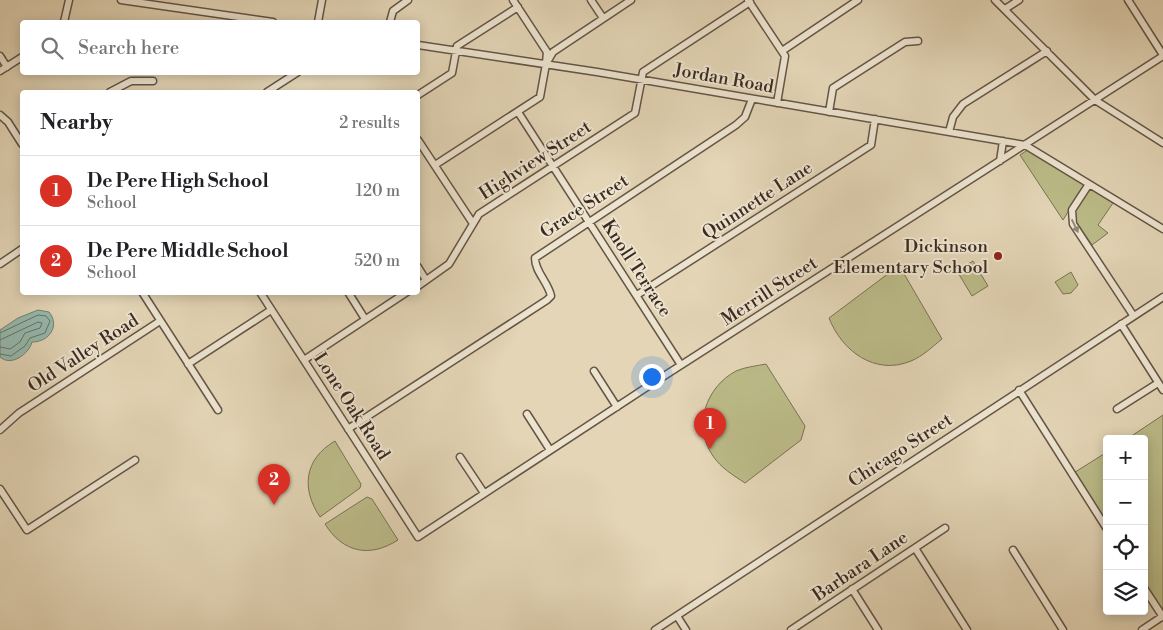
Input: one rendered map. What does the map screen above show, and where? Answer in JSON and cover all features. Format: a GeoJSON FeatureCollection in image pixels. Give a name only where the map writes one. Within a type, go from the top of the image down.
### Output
{"type":"FeatureCollection","features":[{"type":"Feature","properties":{"kind":"street"},"geometry":{"type":"LineString","coordinates":[[64,20],[69,0]]}},
{"type":"Feature","properties":{"kind":"street"},"geometry":{"type":"LineString","coordinates":[[121,0],[259,20]]}},
{"type":"Feature","properties":{"kind":"street"},"geometry":{"type":"LineString","coordinates":[[318,20],[322,0]]}},
{"type":"Feature","properties":{"kind":"street"},"geometry":{"type":"LineString","coordinates":[[391,20],[393,11],[408,0]]}},
{"type":"Feature","properties":{"kind":"street"},"geometry":{"type":"LineString","coordinates":[[435,166],[540,98],[547,52],[513,0]]}},
{"type":"Feature","properties":{"kind":"street"},"geometry":{"type":"LineString","coordinates":[[591,0],[603,18]]}},
{"type":"Feature","properties":{"kind":"street"},"geometry":{"type":"LineString","coordinates":[[546,64],[553,52],[631,0]]}},
{"type":"Feature","properties":{"kind":"street"},"geometry":{"type":"LineString","coordinates":[[782,51],[858,0]]}},
{"type":"Feature","properties":{"kind":"street"},"geometry":{"type":"LineString","coordinates":[[995,0],[1095,100],[1163,142]]}},
{"type":"Feature","properties":{"kind":"street"},"geometry":{"type":"LineString","coordinates":[[1005,9],[1019,0]]}},
{"type":"Feature","properties":{"kind":"street"},"geometry":{"type":"LineString","coordinates":[[1128,0],[1163,56]]}},
{"type":"Feature","properties":{"kind":"street"},"geometry":{"type":"LineString","coordinates":[[640,80],[643,72],[749,1],[785,56],[777,103]]}},
{"type":"Feature","properties":{"kind":"street"},"geometry":{"type":"LineString","coordinates":[[420,94],[452,72],[457,46],[518,7]]}},
{"type":"Feature","properties":{"kind":"street"},"geometry":{"type":"LineString","coordinates":[[830,112],[832,88],[905,42],[918,41]]}},
{"type":"Feature","properties":{"kind":"street","name":"Jordan Road"},"geometry":{"type":"LineString","coordinates":[[420,45],[546,64],[1025,145]]}},
{"type":"Feature","properties":{"kind":"street"},"geometry":{"type":"LineString","coordinates":[[949,132],[953,117],[963,104],[1047,51]]}},
{"type":"Feature","properties":{"kind":"street"},"geometry":{"type":"LineString","coordinates":[[0,56],[7,67]]}},
{"type":"Feature","properties":{"kind":"street","name":"Merrill Street"},"geometry":{"type":"LineString","coordinates":[[418,537],[616,407],[1163,56]]}},
{"type":"Feature","properties":{"kind":"street"},"geometry":{"type":"LineString","coordinates":[[0,71],[20,58]]}},
{"type":"Feature","properties":{"kind":"street"},"geometry":{"type":"LineString","coordinates":[[269,90],[293,75]]}},
{"type":"Feature","properties":{"kind":"street","name":"Highview Street"},"geometry":{"type":"LineString","coordinates":[[420,284],[453,260],[472,222],[479,214],[635,113],[640,80]]}},
{"type":"Feature","properties":{"kind":"street"},"geometry":{"type":"LineString","coordinates":[[114,90],[131,81],[153,81]]}},
{"type":"Feature","properties":{"kind":"street","name":"Grace Street"},"geometry":{"type":"LineString","coordinates":[[348,428],[547,300],[551,296],[550,290],[535,264],[535,258],[588,220],[736,125],[745,117],[752,98]]}},
{"type":"Feature","properties":{"kind":"street","name":"Knoll Terrace"},"geometry":{"type":"LineString","coordinates":[[518,112],[682,365]]}},
{"type":"Feature","properties":{"kind":"street"},"geometry":{"type":"LineString","coordinates":[[0,115],[8,122],[20,141]]}},
{"type":"Feature","properties":{"kind":"street","name":"Quinnette Lane"},"geometry":{"type":"LineString","coordinates":[[637,295],[871,145],[875,119]]}},
{"type":"Feature","properties":{"kind":"street"},"geometry":{"type":"LineString","coordinates":[[1000,161],[1003,141]]}},
{"type":"Feature","properties":{"kind":"street"},"geometry":{"type":"LineString","coordinates":[[420,143],[472,222]]}},
{"type":"Feature","properties":{"kind":"street"},"geometry":{"type":"LineString","coordinates":[[1025,145],[1163,229]]}},
{"type":"Feature","properties":{"kind":"street"},"geometry":{"type":"LineString","coordinates":[[1089,184],[1072,210],[1073,224],[1133,315]]}},
{"type":"Feature","properties":{"kind":"street"},"geometry":{"type":"LineString","coordinates":[[0,264],[20,250]]}},
{"type":"Feature","properties":{"kind":"street"},"geometry":{"type":"LineString","coordinates":[[420,270],[426,280]]}},
{"type":"Feature","properties":{"kind":"street"},"geometry":{"type":"LineString","coordinates":[[144,295],[218,410]]}},
{"type":"Feature","properties":{"kind":"street","name":"Lone Oak Road"},"geometry":{"type":"LineString","coordinates":[[262,295],[418,537]]}},
{"type":"Feature","properties":{"kind":"street"},"geometry":{"type":"LineString","coordinates":[[350,295],[365,320]]}},
{"type":"Feature","properties":{"kind":"street"},"geometry":{"type":"LineString","coordinates":[[304,360],[402,295]]}},
{"type":"Feature","properties":{"kind":"street","name":"Chicago Street"},"geometry":{"type":"LineString","coordinates":[[655,630],[1163,297]]}},
{"type":"Feature","properties":{"kind":"street"},"geometry":{"type":"LineString","coordinates":[[188,364],[271,310]]}},
{"type":"Feature","properties":{"kind":"street","name":"Old Valley Road"},"geometry":{"type":"LineString","coordinates":[[0,430],[19,412],[160,321]]}},
{"type":"Feature","properties":{"kind":"street"},"geometry":{"type":"LineString","coordinates":[[1121,324],[1163,390]]}},
{"type":"Feature","properties":{"kind":"street"},"geometry":{"type":"LineString","coordinates":[[594,372],[616,407]]}},
{"type":"Feature","properties":{"kind":"street"},"geometry":{"type":"LineString","coordinates":[[1117,409],[1158,382]]}},
{"type":"Feature","properties":{"kind":"street"},"geometry":{"type":"LineString","coordinates":[[1019,390],[1105,525]]}},
{"type":"Feature","properties":{"kind":"street"},"geometry":{"type":"LineString","coordinates":[[527,414],[550,450]]}},
{"type":"Feature","properties":{"kind":"street"},"geometry":{"type":"LineString","coordinates":[[460,457],[484,494]]}},
{"type":"Feature","properties":{"kind":"street"},"geometry":{"type":"LineString","coordinates":[[0,489],[27,530],[135,460]]}},
{"type":"Feature","properties":{"kind":"street","name":"Barbara Lane"},"geometry":{"type":"LineString","coordinates":[[791,630],[945,528]]}},
{"type":"Feature","properties":{"kind":"street"},"geometry":{"type":"LineString","coordinates":[[915,548],[967,630]]}},
{"type":"Feature","properties":{"kind":"street"},"geometry":{"type":"LineString","coordinates":[[1013,550],[1063,630]]}},
{"type":"Feature","properties":{"kind":"street"},"geometry":{"type":"LineString","coordinates":[[852,589],[878,630]]}},
{"type":"Feature","properties":{"kind":"street"},"geometry":{"type":"LineString","coordinates":[[1142,630],[1163,617],[1148,594]]}},
{"type":"Feature","properties":{"kind":"street"},"geometry":{"type":"LineString","coordinates":[[677,616],[686,630]]}},
{"type":"Feature","properties":{"kind":"green space"},"geometry":{"type":"Polygon","coordinates":[[[1029,149],[1085,185],[1063,220],[1020,155],[1029,149]]]}},
{"type":"Feature","properties":{"kind":"green space"},"geometry":{"type":"Polygon","coordinates":[[[1090,188],[1113,203],[1098,225],[1108,233],[1092,245],[1072,215],[1090,188]]]}},
{"type":"Feature","properties":{"kind":"green space"},"geometry":{"type":"Polygon","coordinates":[[[973,261],[988,286],[972,296],[957,271],[973,261]]]}},
{"type":"Feature","properties":{"kind":"green space"},"geometry":{"type":"Polygon","coordinates":[[[893,270],[903,272],[942,339],[911,361],[898,365],[885,365],[861,358],[851,350],[842,341],[829,318],[893,270]]]}},
{"type":"Feature","properties":{"kind":"green space"},"geometry":{"type":"Polygon","coordinates":[[[1071,272],[1078,285],[1071,293],[1063,294],[1055,282],[1071,272]]]}},
{"type":"Feature","properties":{"kind":"green space"},"geometry":{"type":"Polygon","coordinates":[[[766,364],[805,426],[801,440],[745,483],[723,468],[713,456],[704,432],[705,408],[717,387],[726,378],[736,371],[766,364]]]}},
{"type":"Feature","properties":{"kind":"green space"},"geometry":{"type":"Polygon","coordinates":[[[1163,415],[1163,616],[1148,594],[1148,435],[1133,435],[1163,415]]]}},
{"type":"Feature","properties":{"kind":"green space"},"geometry":{"type":"Polygon","coordinates":[[[335,441],[361,484],[360,488],[320,517],[310,496],[309,475],[317,457],[335,441]]]}},
{"type":"Feature","properties":{"kind":"green space"},"geometry":{"type":"Polygon","coordinates":[[[1103,455],[1103,523],[1072,474],[1103,455]]]}},
{"type":"Feature","properties":{"kind":"green space"},"geometry":{"type":"Polygon","coordinates":[[[367,497],[372,499],[398,540],[388,546],[377,549],[358,550],[340,541],[325,524],[367,497]]]}},
{"type":"Feature","properties":{"kind":"water"},"geometry":{"type":"Polygon","coordinates":[[[38,310],[49,312],[52,317],[54,322],[51,332],[44,339],[32,342],[27,351],[19,358],[9,361],[4,360],[0,357],[0,330],[18,318],[38,310]]]}},
{"type":"Feature","properties":{"kind":"place","name":"Dickinson Elementary School"},"geometry":{"type":"Point","coordinates":[998,256]}},
{"type":"Feature","properties":{"kind":"place","name":"De Pere High School"},"geometry":{"type":"Point","coordinates":[710,449]}},
{"type":"Feature","properties":{"kind":"place","name":"De Pere Middle School"},"geometry":{"type":"Point","coordinates":[274,505]}}]}
